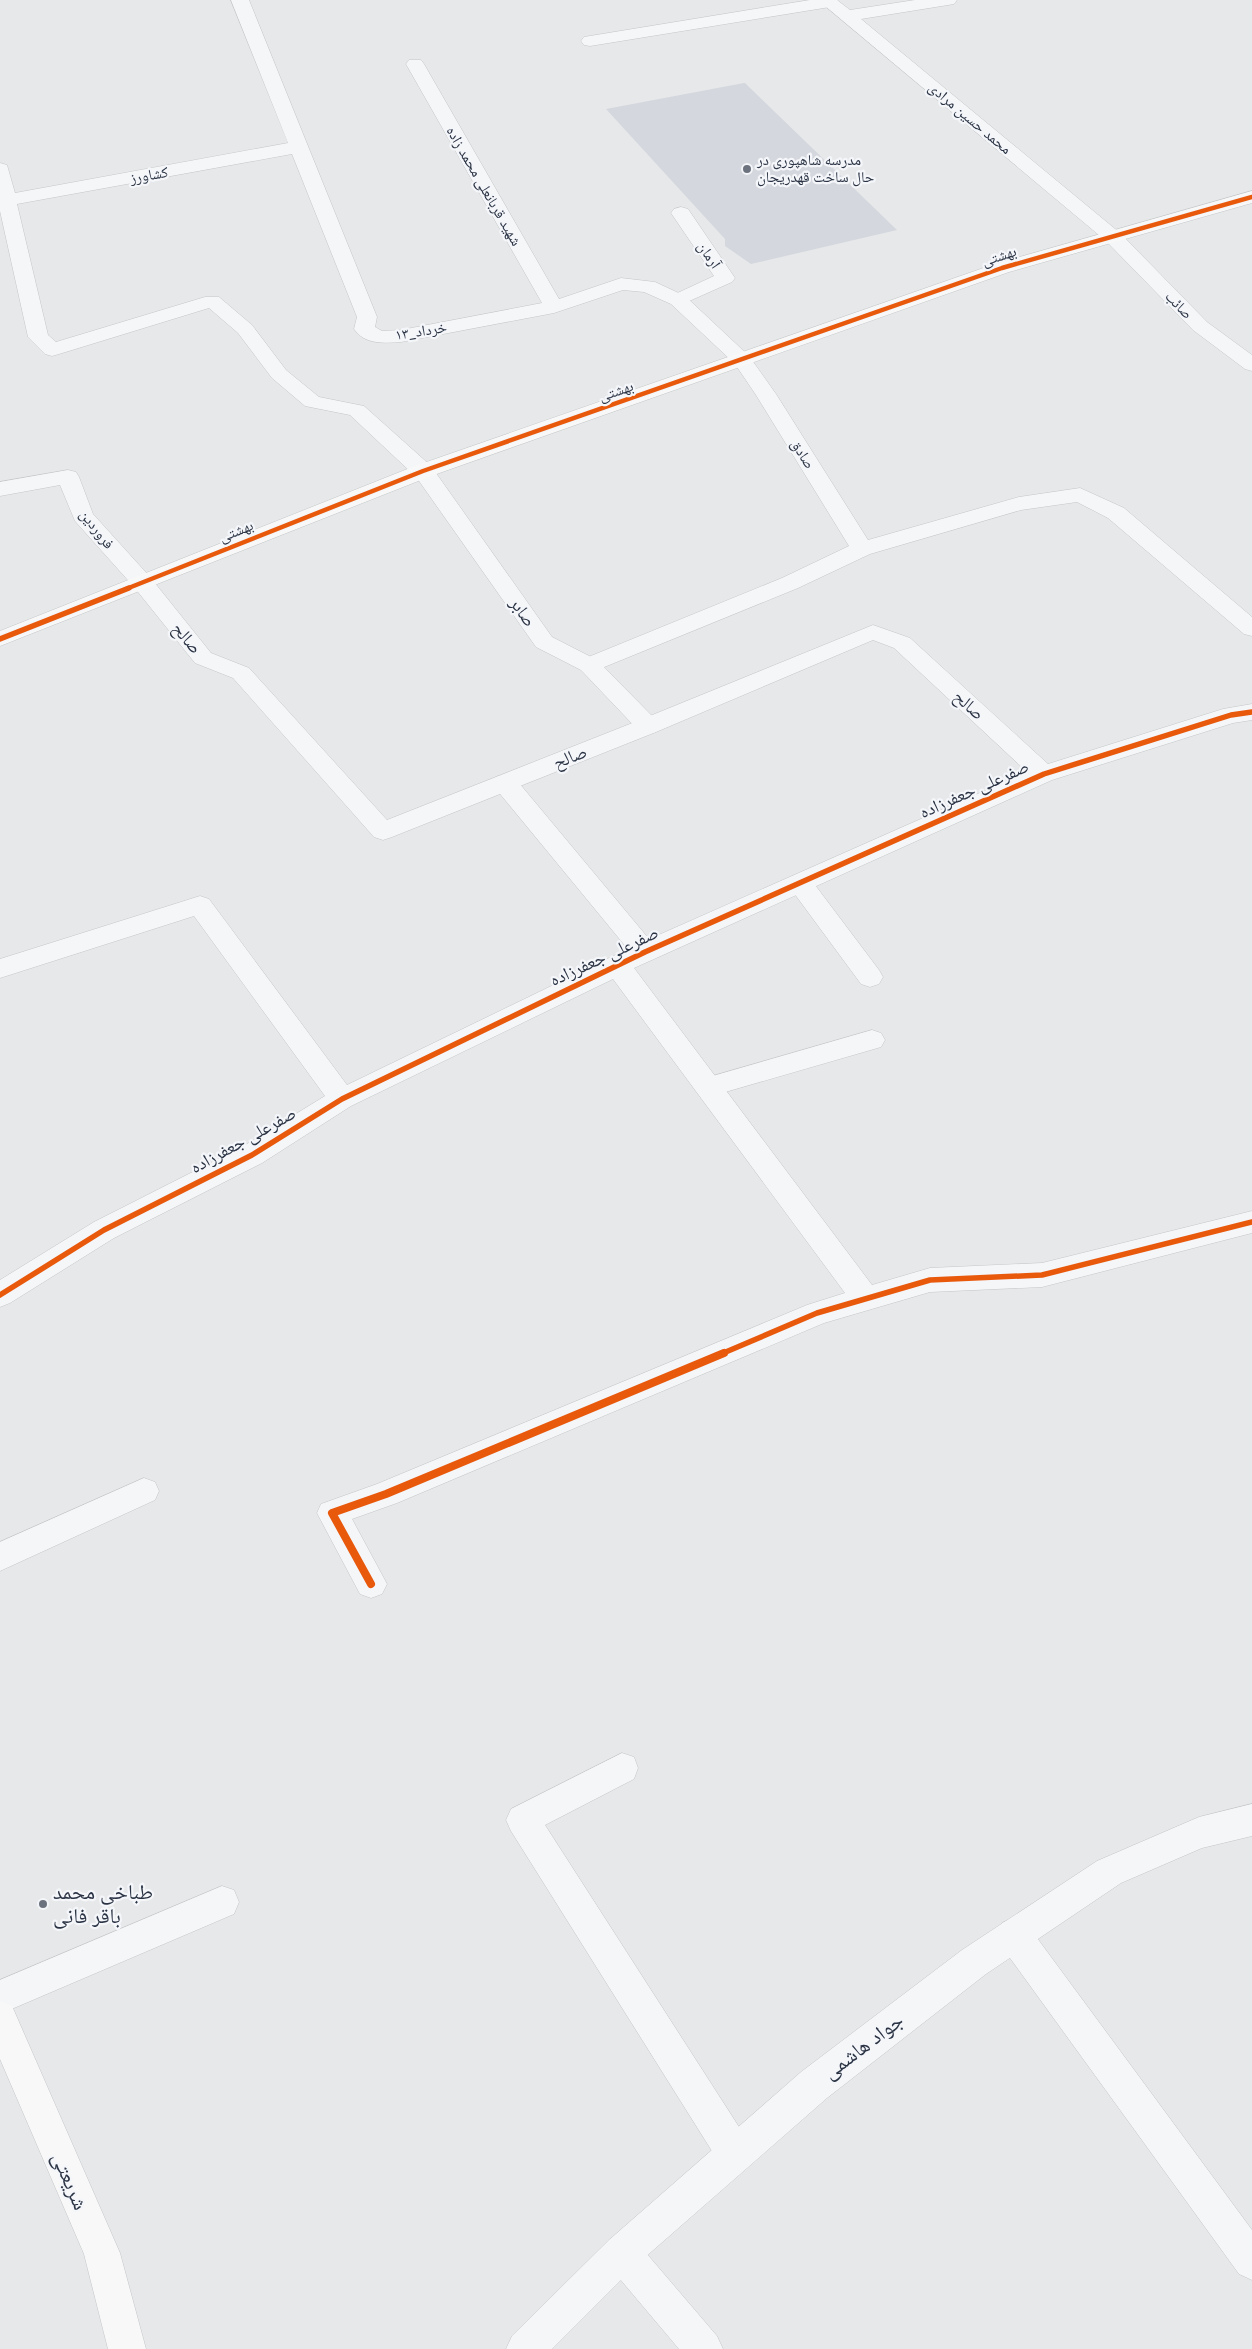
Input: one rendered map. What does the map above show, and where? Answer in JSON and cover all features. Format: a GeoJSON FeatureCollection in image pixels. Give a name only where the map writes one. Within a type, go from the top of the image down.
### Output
{"type":"FeatureCollection","features":[{"type":"Feature","properties":{"kind":"street","name":"۱۳_خرداد"},"geometry":{"type":"LineString","coordinates":[[240,0],[367,317],[364,329],[378,337],[401,336],[554,307],[621,284],[648,286],[678,300],[742,360]]}},
{"type":"Feature","properties":{"kind":"street"},"geometry":{"type":"LineString","coordinates":[[847,16],[948,0]]}},
{"type":"Feature","properties":{"kind":"street"},"geometry":{"type":"LineString","coordinates":[[590,41],[829,1]]}},
{"type":"Feature","properties":{"kind":"street","name":"محمد حسین مرادی"},"geometry":{"type":"LineString","coordinates":[[829,1],[1113,237]]}},
{"type":"Feature","properties":{"kind":"street","name":"شهید قربانعلی محمد زاده"},"geometry":{"type":"LineString","coordinates":[[415,64],[554,307]]}},
{"type":"Feature","properties":{"kind":"street","name":"کشاورز"},"geometry":{"type":"LineString","coordinates":[[4,200],[298,148]]}},
{"type":"Feature","properties":{"kind":"street"},"geometry":{"type":"LineString","coordinates":[[0,170],[4,200],[22,262],[0,267]]}},
{"type":"Feature","properties":{"kind":"street","name":"بهشتی"},"geometry":{"type":"LineString","coordinates":[[0,639],[423,471],[1002,268],[1252,197]]}},
{"type":"Feature","properties":{"kind":"street","name":"آرمان"},"geometry":{"type":"LineString","coordinates":[[678,300],[725,278],[680,213]]}},
{"type":"Feature","properties":{"kind":"street","name":"صائب"},"geometry":{"type":"LineString","coordinates":[[1113,237],[1200,326],[1252,365]]}},
{"type":"Feature","properties":{"kind":"street","name":"صابر"},"geometry":{"type":"LineString","coordinates":[[22,262],[38,337],[52,350],[212,301],[245,329],[279,374],[312,402],[357,410],[423,471],[544,642],[589,665],[648,726]]}},
{"type":"Feature","properties":{"kind":"street","name":"صادق"},"geometry":{"type":"LineString","coordinates":[[742,360],[766,394],[862,549]]}},
{"type":"Feature","properties":{"kind":"street","name":"فروردین"},"geometry":{"type":"LineString","coordinates":[[0,490],[68,477],[82,516],[142,582]]}},
{"type":"Feature","properties":{"kind":"street"},"geometry":{"type":"LineString","coordinates":[[589,665],[790,583],[862,549],[1019,504],[1080,495],[1116,513],[1252,629]]}},
{"type":"Feature","properties":{"kind":"street","name":"صالح"},"geometry":{"type":"LineString","coordinates":[[142,582],[203,658],[241,673],[383,831],[648,726],[872,632],[902,644],[1044,774]]}},
{"type":"Feature","properties":{"kind":"street","name":"صفرعلی جعفرزاده"},"geometry":{"type":"LineString","coordinates":[[0,1295],[104,1230],[252,1155],[342,1099],[645,952],[1044,774],[1222,718],[1252,712]]}},
{"type":"Feature","properties":{"kind":"street"},"geometry":{"type":"LineString","coordinates":[[505,783],[645,952]]}},
{"type":"Feature","properties":{"kind":"street"},"geometry":{"type":"LineString","coordinates":[[800,883],[870,978]]}},
{"type":"Feature","properties":{"kind":"street"},"geometry":{"type":"LineString","coordinates":[[0,969],[200,905],[342,1099]]}},
{"type":"Feature","properties":{"kind":"street"},"geometry":{"type":"LineString","coordinates":[[618,966],[866,1299]]}},
{"type":"Feature","properties":{"kind":"street"},"geometry":{"type":"LineString","coordinates":[[708,1087],[872,1040]]}},
{"type":"Feature","properties":{"kind":"street"},"geometry":{"type":"LineString","coordinates":[[371,1584],[332,1513],[414,1483],[681,1372],[817,1313],[930,1280],[1042,1275],[1252,1222]]}},
{"type":"Feature","properties":{"kind":"street"},"geometry":{"type":"LineString","coordinates":[[0,1557],[144,1491]]}},
{"type":"Feature","properties":{"kind":"street"},"geometry":{"type":"LineString","coordinates":[[622,1768],[523,1820],[735,2154]]}},
{"type":"Feature","properties":{"kind":"street","name":"جواد هاشمی"},"geometry":{"type":"LineString","coordinates":[[525,2349],[622,2253],[814,2085],[974,1962],[1109,1872],[1199,1833],[1252,1820]]}},
{"type":"Feature","properties":{"kind":"street"},"geometry":{"type":"LineString","coordinates":[[0,1997],[222,1902]]}},
{"type":"Feature","properties":{"kind":"street"},"geometry":{"type":"LineString","coordinates":[[1014,1935],[1252,2261]]}},
{"type":"Feature","properties":{"kind":"street","name":"شریعتی"},"geometry":{"type":"LineString","coordinates":[[0,2018],[102,2253],[127,2349]]}},
{"type":"Feature","properties":{"kind":"street"},"geometry":{"type":"LineString","coordinates":[[622,2253],[704,2349]]}},
{"type":"Feature","properties":{"kind":"shaded area","name":"مدرسه شاهپوری در حال ساخت قهدریجان"},"geometry":{"type":"Polygon","coordinates":[[[745,83],[897,230],[751,264],[725,246],[725,239],[606,109],[745,83]]]}},
{"type":"Feature","properties":{"kind":"cycle path"},"geometry":{"type":"LineString","coordinates":[[0,639],[423,471],[1002,268],[1252,197]]}},
{"type":"Feature","properties":{"kind":"cycle path"},"geometry":{"type":"LineString","coordinates":[[0,1295],[104,1230],[252,1155],[342,1099],[645,952],[1044,774],[1231,715],[1252,712]]}},
{"type":"Feature","properties":{"kind":"cycle path"},"geometry":{"type":"LineString","coordinates":[[371,1584],[332,1513],[386,1494],[681,1372],[817,1313],[930,1280],[1042,1275],[1252,1222]]}},
{"type":"Feature","properties":{"kind":"place","name":"مدرسه شاهپوری در حال ساخت قهدریجان"},"geometry":{"type":"Point","coordinates":[747,169]}},
{"type":"Feature","properties":{"kind":"place","name":"طباخی محمد باقر فانی"},"geometry":{"type":"Point","coordinates":[43,1904]}}]}
